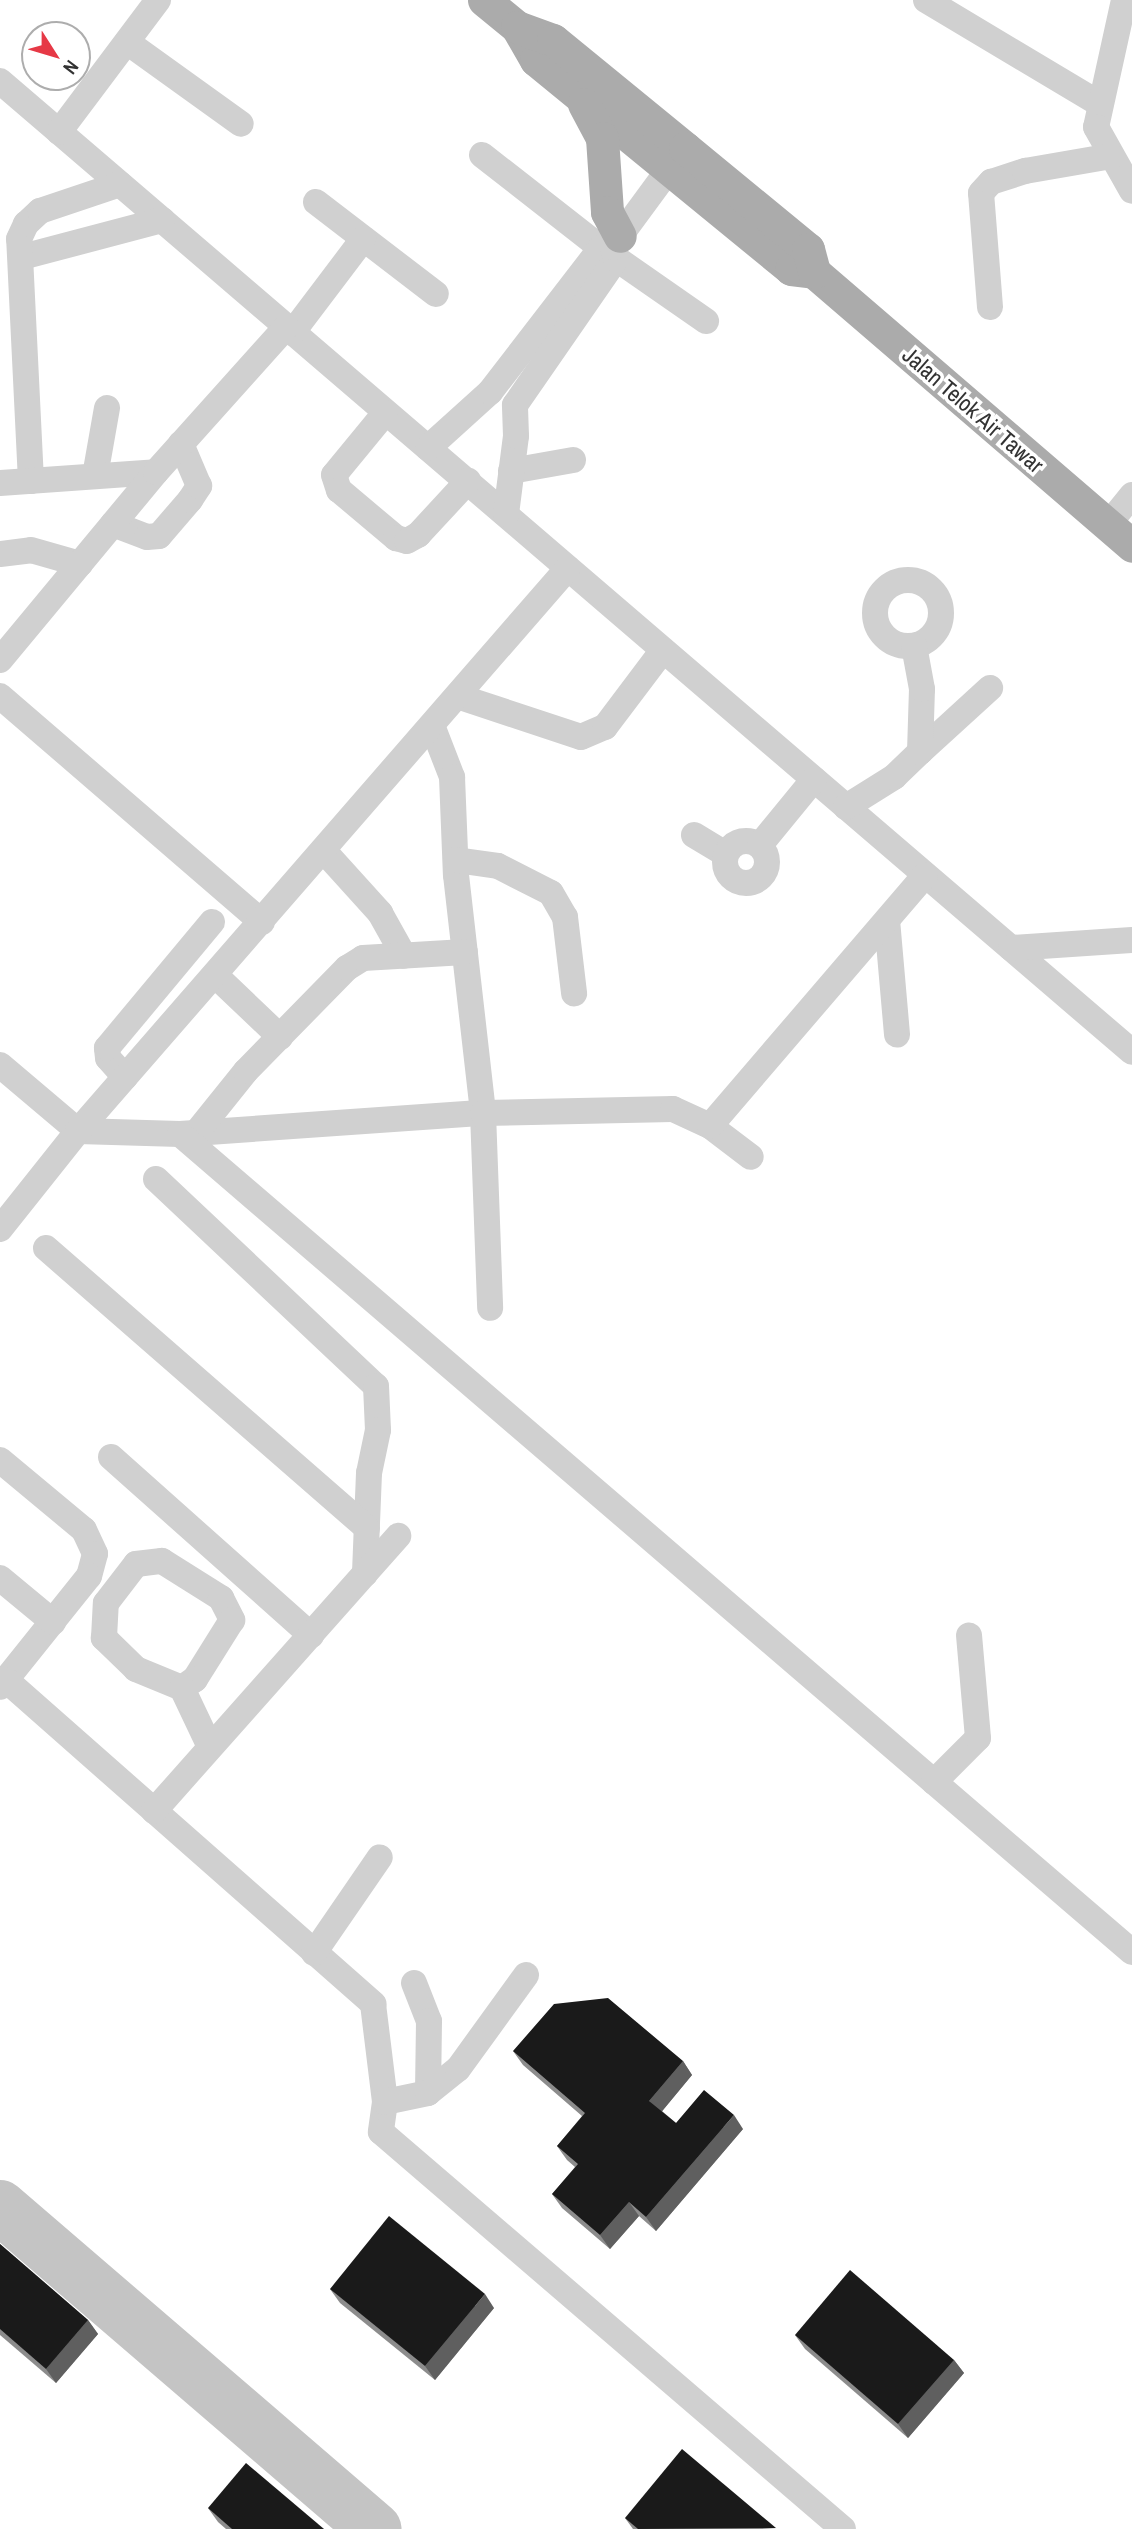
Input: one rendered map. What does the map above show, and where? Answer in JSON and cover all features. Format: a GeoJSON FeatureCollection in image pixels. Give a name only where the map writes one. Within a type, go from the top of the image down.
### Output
{"type":"FeatureCollection","features":[{"type":"Feature","properties":{"kind":"main road","name":"Jalan Telok Air Tawar"},"geometry":{"type":"LineString","coordinates":[[484,0],[517,27],[553,40],[677,159]]}},
{"type":"Feature","properties":{"kind":"main road","name":"Jalan Telok Air Tawar"},"geometry":{"type":"LineString","coordinates":[[517,27],[537,60],[579,95],[808,249],[814,272],[1120,536]]}},
{"type":"Feature","properties":{"kind":"main road"},"geometry":{"type":"LineString","coordinates":[[579,95],[602,138],[607,212],[613,247]]}},
{"type":"Feature","properties":{"kind":"street"},"geometry":{"type":"LineString","coordinates":[[59,132],[158,0]]}},
{"type":"Feature","properties":{"kind":"street"},"geometry":{"type":"LineString","coordinates":[[926,0],[1098,103]]}},
{"type":"Feature","properties":{"kind":"street"},"geometry":{"type":"LineString","coordinates":[[1124,0],[1098,103],[1096,127],[1132,191]]}},
{"type":"Feature","properties":{"kind":"street"},"geometry":{"type":"LineString","coordinates":[[127,42],[241,124]]}},
{"type":"Feature","properties":{"kind":"street"},"geometry":{"type":"LineString","coordinates":[[0,81],[1132,1052]]}},
{"type":"Feature","properties":{"kind":"street"},"geometry":{"type":"LineString","coordinates":[[482,155],[613,247],[706,321]]}},
{"type":"Feature","properties":{"kind":"street"},"geometry":{"type":"LineString","coordinates":[[990,307],[981,193],[991,182],[1025,171],[1112,156]]}},
{"type":"Feature","properties":{"kind":"street"},"geometry":{"type":"LineString","coordinates":[[506,514],[515,405],[613,247],[677,159]]}},
{"type":"Feature","properties":{"kind":"street"},"geometry":{"type":"LineString","coordinates":[[31,481],[22,257],[19,239],[26,223],[40,211],[120,184]]}},
{"type":"Feature","properties":{"kind":"street"},"geometry":{"type":"LineString","coordinates":[[316,202],[436,294]]}},
{"type":"Feature","properties":{"kind":"street"},"geometry":{"type":"LineString","coordinates":[[22,257],[162,220]]}},
{"type":"Feature","properties":{"kind":"street"},"geometry":{"type":"LineString","coordinates":[[0,660],[156,472],[289,330],[363,239]]}},
{"type":"Feature","properties":{"kind":"street"},"geometry":{"type":"LineString","coordinates":[[428,448],[489,392],[613,247]]}},
{"type":"Feature","properties":{"kind":"street"},"geometry":{"type":"LineString","coordinates":[[489,392],[506,396],[515,405]]}},
{"type":"Feature","properties":{"kind":"street"},"geometry":{"type":"LineString","coordinates":[[95,476],[107,408]]}},
{"type":"Feature","properties":{"kind":"street"},"geometry":{"type":"LineString","coordinates":[[385,413],[334,475],[340,489],[396,538],[407,541],[418,535],[468,481]]}},
{"type":"Feature","properties":{"kind":"street"},"geometry":{"type":"LineString","coordinates":[[113,524],[148,537],[159,536],[190,500],[199,486],[181,444]]}},
{"type":"Feature","properties":{"kind":"street"},"geometry":{"type":"LineString","coordinates":[[511,471],[573,460]]}},
{"type":"Feature","properties":{"kind":"street"},"geometry":{"type":"LineString","coordinates":[[0,483],[156,472]]}},
{"type":"Feature","properties":{"kind":"street"},"geometry":{"type":"LineString","coordinates":[[1120,536],[1132,495]]}},
{"type":"Feature","properties":{"kind":"street"},"geometry":{"type":"LineString","coordinates":[[0,554],[31,550],[80,564]]}},
{"type":"Feature","properties":{"kind":"street"},"geometry":{"type":"LineString","coordinates":[[0,1228],[78,1131],[433,728],[568,568]]}},
{"type":"Feature","properties":{"kind":"street"},"geometry":{"type":"LineString","coordinates":[[914,646],[922,689],[920,752]]}},
{"type":"Feature","properties":{"kind":"street"},"geometry":{"type":"LineString","coordinates":[[460,696],[581,737],[605,727],[663,650]]}},
{"type":"Feature","properties":{"kind":"street"},"geometry":{"type":"LineString","coordinates":[[846,807],[894,777],[990,688]]}},
{"type":"Feature","properties":{"kind":"street"},"geometry":{"type":"LineString","coordinates":[[0,696],[262,922]]}},
{"type":"Feature","properties":{"kind":"street"},"geometry":{"type":"LineString","coordinates":[[433,728],[452,777],[456,860],[483,1113],[490,1308]]}},
{"type":"Feature","properties":{"kind":"street"},"geometry":{"type":"LineString","coordinates":[[694,835],[726,854],[725,867],[732,878],[745,883],[758,880],[766,870],[767,856],[760,845],[814,779]]}},
{"type":"Feature","properties":{"kind":"street"},"geometry":{"type":"LineString","coordinates":[[324,851],[380,913],[404,956]]}},
{"type":"Feature","properties":{"kind":"street"},"geometry":{"type":"LineString","coordinates":[[456,860],[498,866],[551,892],[565,917],[574,993]]}},
{"type":"Feature","properties":{"kind":"street"},"geometry":{"type":"LineString","coordinates":[[710,1126],[925,875]]}},
{"type":"Feature","properties":{"kind":"street"},"geometry":{"type":"LineString","coordinates":[[887,920],[897,1035]]}},
{"type":"Feature","properties":{"kind":"street"},"geometry":{"type":"LineString","coordinates":[[125,1077],[108,1058],[107,1048],[212,922]]}},
{"type":"Feature","properties":{"kind":"street"},"geometry":{"type":"LineString","coordinates":[[1011,948],[1132,940]]}},
{"type":"Feature","properties":{"kind":"street"},"geometry":{"type":"LineString","coordinates":[[188,1133],[347,968],[363,958],[465,952]]}},
{"type":"Feature","properties":{"kind":"street"},"geometry":{"type":"LineString","coordinates":[[215,975],[280,1037]]}},
{"type":"Feature","properties":{"kind":"street"},"geometry":{"type":"LineString","coordinates":[[2,1071],[78,1131],[188,1133],[483,1113],[673,1109],[710,1126],[751,1157]]}},
{"type":"Feature","properties":{"kind":"street"},"geometry":{"type":"LineString","coordinates":[[188,1133],[1132,1952]]}},
{"type":"Feature","properties":{"kind":"street"},"geometry":{"type":"LineString","coordinates":[[156,1179],[376,1386],[378,1430],[369,1473],[365,1574]]}},
{"type":"Feature","properties":{"kind":"street"},"geometry":{"type":"LineString","coordinates":[[46,1248],[367,1528]]}},
{"type":"Feature","properties":{"kind":"street"},"geometry":{"type":"LineString","coordinates":[[111,1457],[311,1635]]}},
{"type":"Feature","properties":{"kind":"street"},"geometry":{"type":"LineString","coordinates":[[0,1460],[84,1530],[95,1554],[89,1576],[3,1684],[154,1811],[373,2004],[385,2102],[381,2132],[843,2529]]}},
{"type":"Feature","properties":{"kind":"street"},"geometry":{"type":"LineString","coordinates":[[154,1811],[398,1536]]}},
{"type":"Feature","properties":{"kind":"street"},"geometry":{"type":"LineString","coordinates":[[182,1688],[195,1679],[232,1620],[221,1598],[162,1561],[136,1564],[106,1603],[104,1638],[136,1669],[182,1688],[210,1747]]}},
{"type":"Feature","properties":{"kind":"street"},"geometry":{"type":"LineString","coordinates":[[0,1578],[53,1622]]}},
{"type":"Feature","properties":{"kind":"street"},"geometry":{"type":"LineString","coordinates":[[934,1782],[978,1738],[969,1635]]}},
{"type":"Feature","properties":{"kind":"street"},"geometry":{"type":"LineString","coordinates":[[314,1953],[380,1857]]}},
{"type":"Feature","properties":{"kind":"street"},"geometry":{"type":"LineString","coordinates":[[385,2102],[428,2093],[458,2069],[526,1975]]}},
{"type":"Feature","properties":{"kind":"street"},"geometry":{"type":"LineString","coordinates":[[414,1983],[429,2021],[428,2093]]}},
{"type":"Feature","properties":{"kind":"building"},"geometry":{"type":"Polygon","coordinates":[[[608,1998],[683,2061],[649,2101],[676,2123],[704,2090],[734,2115],[646,2217],[629,2202],[600,2235],[552,2194],[578,2164],[557,2146],[585,2113],[513,2051],[554,2004],[608,1998]]]}},
{"type":"Feature","properties":{"kind":"building"},"geometry":{"type":"Polygon","coordinates":[[[389,2216],[485,2294],[425,2366],[330,2289],[389,2216]]]}},
{"type":"Feature","properties":{"kind":"building"},"geometry":{"type":"Polygon","coordinates":[[[0,2244],[88,2320],[46,2369],[0,2329],[0,2244]]]}},
{"type":"Feature","properties":{"kind":"building"},"geometry":{"type":"Polygon","coordinates":[[[850,2270],[954,2360],[898,2424],[795,2335],[850,2270]]]}},
{"type":"Feature","properties":{"kind":"building"},"geometry":{"type":"Polygon","coordinates":[[[682,2449],[776,2528],[638,2529],[625,2518],[682,2449]]]}},
{"type":"Feature","properties":{"kind":"building"},"geometry":{"type":"Polygon","coordinates":[[[246,2463],[324,2529],[232,2529],[208,2508],[246,2463]]]}},
{"type":"Feature","properties":{"kind":"taxiway"},"geometry":{"type":"LineString","coordinates":[[0,2207],[375,2529]]}}]}
